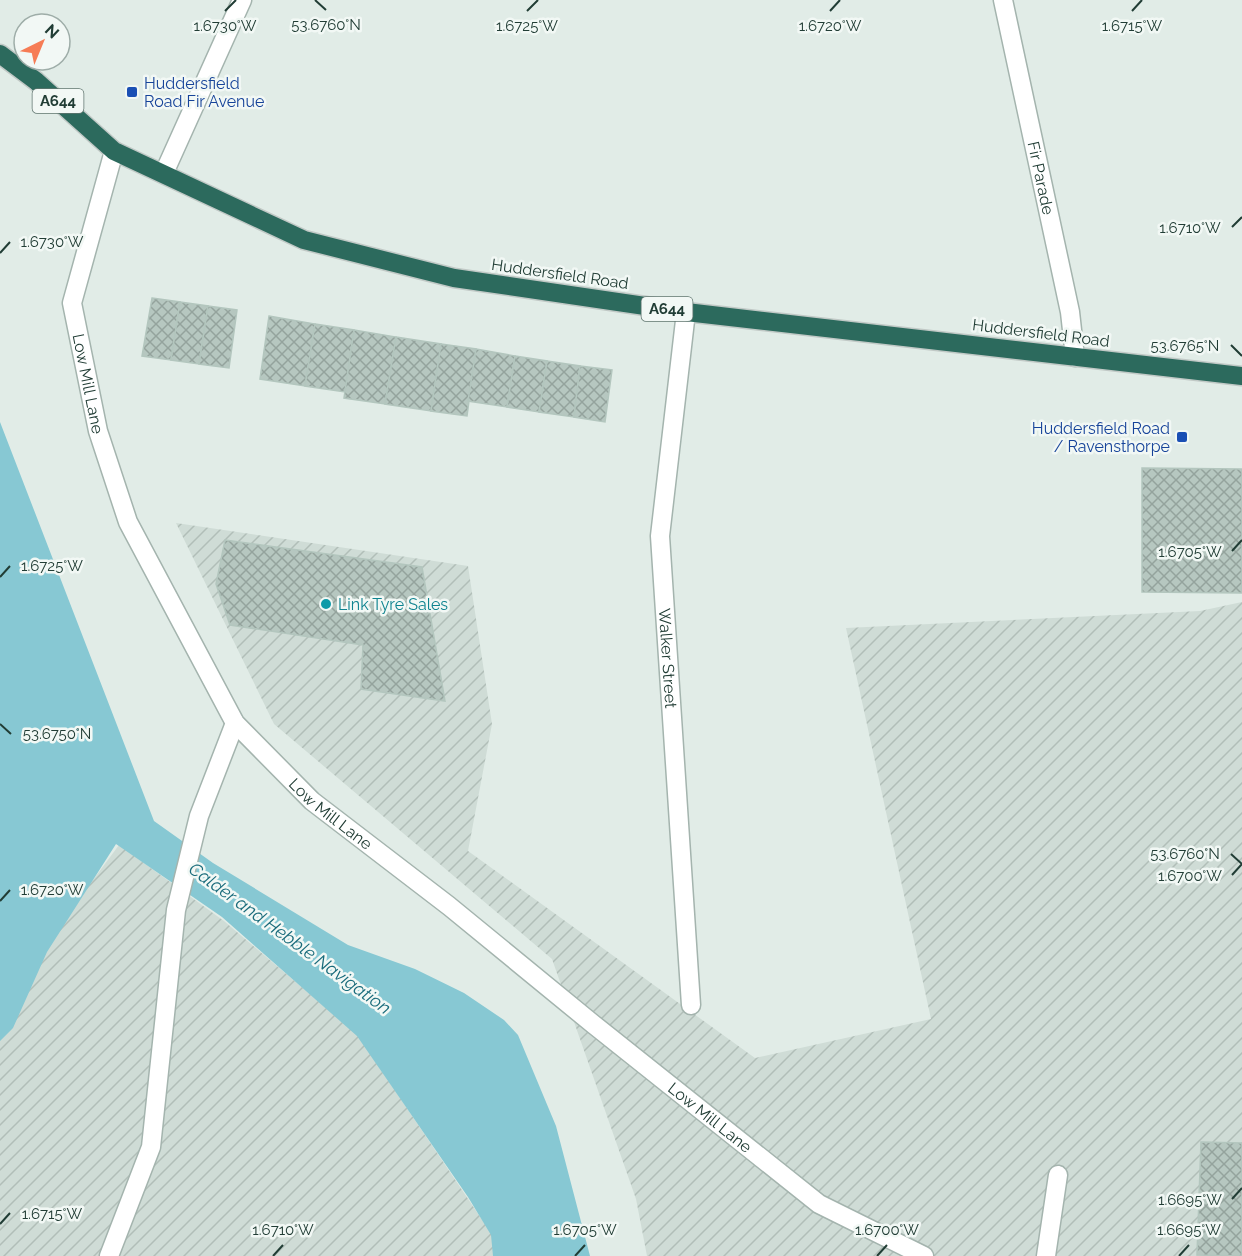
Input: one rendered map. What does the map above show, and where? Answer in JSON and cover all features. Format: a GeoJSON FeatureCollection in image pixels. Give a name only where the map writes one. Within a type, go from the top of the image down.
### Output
{"type":"FeatureCollection","features":[{"type":"Feature","properties":{"kind":"highway","name":"Huddersfield Road"},"geometry":{"type":"LineString","coordinates":[[0,54],[36,81],[114,151],[304,240],[454,278],[686,312],[1242,376]]}},
{"type":"Feature","properties":{"kind":"street"},"geometry":{"type":"LineString","coordinates":[[164,173],[242,0]]}},
{"type":"Feature","properties":{"kind":"street","name":"Fir Parade"},"geometry":{"type":"LineString","coordinates":[[1003,0],[1070,312],[1075,357]]}},
{"type":"Feature","properties":{"kind":"street","name":"Low Mill Lane"},"geometry":{"type":"LineString","coordinates":[[114,151],[72,303],[98,430],[128,522],[235,723],[312,801],[449,906],[602,1032],[819,1204],[924,1256]]}},
{"type":"Feature","properties":{"kind":"street","name":"Walker Street"},"geometry":{"type":"LineString","coordinates":[[686,312],[660,536],[691,1005]]}},
{"type":"Feature","properties":{"kind":"street"},"geometry":{"type":"LineString","coordinates":[[109,1256],[151,1147],[176,910],[199,816],[235,723]]}},
{"type":"Feature","properties":{"kind":"street"},"geometry":{"type":"LineString","coordinates":[[1046,1256],[1058,1175]]}},
{"type":"Feature","properties":{"kind":"shaded area"},"geometry":{"type":"Polygon","coordinates":[[[176,523],[468,566],[492,724],[468,851],[755,1058],[931,1019],[846,628],[1200,611],[1242,602],[1242,1256],[647,1256],[636,1199],[552,959],[274,724],[176,523]]]}},
{"type":"Feature","properties":{"kind":"shaded area"},"geometry":{"type":"Polygon","coordinates":[[[119,845],[224,921],[357,1034],[493,1236],[496,1256],[0,1256],[0,1005],[119,845]]]}},
{"type":"Feature","properties":{"kind":"water","name":"Calder and Hebble Navigation"},"geometry":{"type":"Polygon","coordinates":[[[0,422],[154,821],[213,863],[348,945],[415,969],[464,993],[504,1020],[518,1035],[556,1126],[590,1256],[493,1256],[491,1235],[468,1197],[357,1036],[222,917],[116,844],[47,952],[13,1028],[0,1041],[0,422]]]}},
{"type":"Feature","properties":{"kind":"building"},"geometry":{"type":"Polygon","coordinates":[[[152,298],[180,302],[171,360],[142,356],[152,298]]]}},
{"type":"Feature","properties":{"kind":"building"},"geometry":{"type":"Polygon","coordinates":[[[180,302],[208,306],[199,364],[171,360],[180,302]]]}},
{"type":"Feature","properties":{"kind":"building"},"geometry":{"type":"Polygon","coordinates":[[[208,306],[237,310],[229,368],[199,364],[208,306]]]}},
{"type":"Feature","properties":{"kind":"building"},"geometry":{"type":"Polygon","coordinates":[[[269,316],[315,324],[305,386],[260,379],[269,316]]]}},
{"type":"Feature","properties":{"kind":"building"},"geometry":{"type":"Polygon","coordinates":[[[315,324],[354,330],[345,392],[305,386],[315,324]]]}},
{"type":"Feature","properties":{"kind":"building"},"geometry":{"type":"Polygon","coordinates":[[[354,330],[396,337],[385,404],[344,398],[354,330]]]}},
{"type":"Feature","properties":{"kind":"building"},"geometry":{"type":"Polygon","coordinates":[[[396,337],[441,344],[431,411],[385,404],[396,337]]]}},
{"type":"Feature","properties":{"kind":"building"},"geometry":{"type":"Polygon","coordinates":[[[441,344],[476,349],[467,416],[431,411],[441,344]]]}},
{"type":"Feature","properties":{"kind":"building"},"geometry":{"type":"Polygon","coordinates":[[[476,349],[515,356],[507,407],[468,401],[476,349]]]}},
{"type":"Feature","properties":{"kind":"building"},"geometry":{"type":"Polygon","coordinates":[[[515,356],[547,361],[539,412],[507,407],[515,356]]]}},
{"type":"Feature","properties":{"kind":"building"},"geometry":{"type":"Polygon","coordinates":[[[547,361],[580,366],[574,417],[539,412],[547,361]]]}},
{"type":"Feature","properties":{"kind":"building"},"geometry":{"type":"Polygon","coordinates":[[[580,366],[612,370],[605,422],[574,417],[580,366]]]}},
{"type":"Feature","properties":{"kind":"building"},"geometry":{"type":"Polygon","coordinates":[[[1142,468],[1242,469],[1242,593],[1142,592],[1142,468]]]}},
{"type":"Feature","properties":{"kind":"building","name":"Link Tyre Sales"},"geometry":{"type":"Polygon","coordinates":[[[225,540],[422,567],[445,701],[361,689],[363,645],[230,625],[216,584],[225,540]]]}},
{"type":"Feature","properties":{"kind":"building"},"geometry":{"type":"Polygon","coordinates":[[[1201,1142],[1242,1143],[1242,1256],[1197,1255],[1201,1142]]]}},
{"type":"Feature","properties":{"kind":"place","name":"Huddersfield Road Fir Avenue"},"geometry":{"type":"Point","coordinates":[132,92]}},
{"type":"Feature","properties":{"kind":"place","name":"Huddersfield Road / Ravensthorpe"},"geometry":{"type":"Point","coordinates":[1182,437]}},
{"type":"Feature","properties":{"kind":"place","name":"Link Tyre Sales"},"geometry":{"type":"Point","coordinates":[326,604]}}]}
